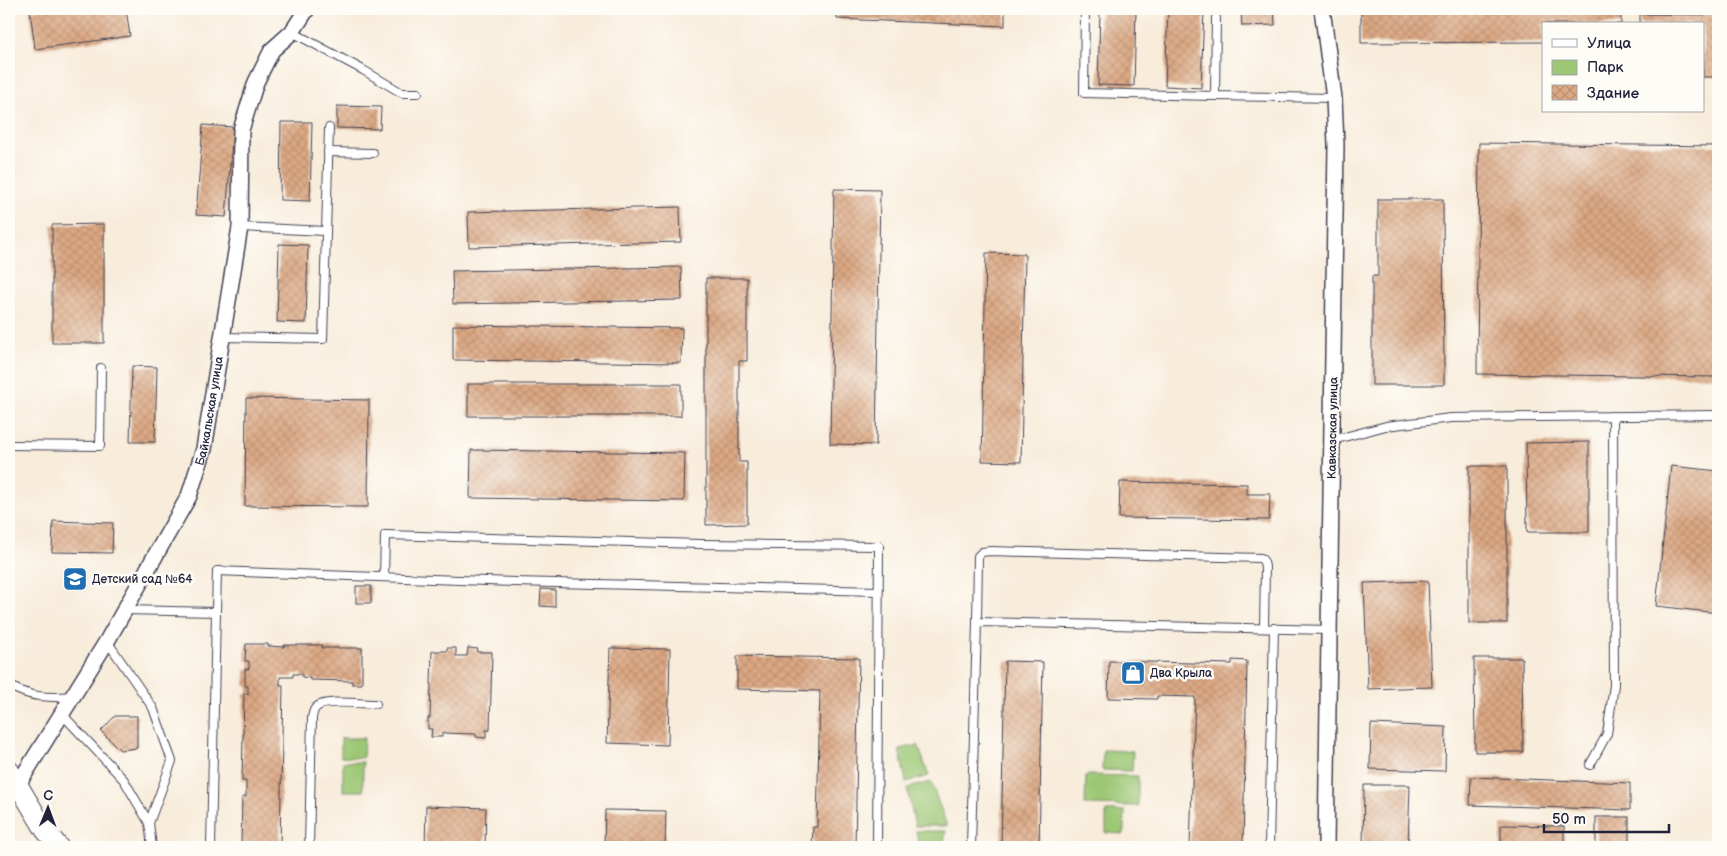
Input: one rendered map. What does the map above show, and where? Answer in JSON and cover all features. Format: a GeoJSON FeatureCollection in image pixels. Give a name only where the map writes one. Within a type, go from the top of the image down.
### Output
{"type":"FeatureCollection","features":[{"type":"Feature","properties":{"kind":"street","name":"Байкальская улица"},"geometry":{"type":"LineString","coordinates":[[13,778],[62,714],[189,496],[204,448],[240,227],[240,130],[256,82],[272,50],[292,32],[307,9]]}},
{"type":"Feature","properties":{"kind":"street","name":"Кавказская улица"},"geometry":{"type":"LineString","coordinates":[[1322,9],[1334,98],[1336,145],[1326,847]]}},
{"type":"Feature","properties":{"kind":"street"},"geometry":{"type":"LineString","coordinates":[[13,778],[45,830],[59,847]]}},
{"type":"Feature","properties":{"kind":"lane"},"geometry":{"type":"LineString","coordinates":[[1085,11],[1084,93],[1334,98]]}},
{"type":"Feature","properties":{"kind":"lane"},"geometry":{"type":"LineString","coordinates":[[1215,96],[1216,18]]}},
{"type":"Feature","properties":{"kind":"lane"},"geometry":{"type":"LineString","coordinates":[[292,32],[402,93],[418,93]]}},
{"type":"Feature","properties":{"kind":"lane"},"geometry":{"type":"LineString","coordinates":[[222,337],[323,339],[329,128]]}},
{"type":"Feature","properties":{"kind":"lane"},"geometry":{"type":"LineString","coordinates":[[328,152],[373,153]]}},
{"type":"Feature","properties":{"kind":"lane"},"geometry":{"type":"LineString","coordinates":[[240,227],[325,230]]}},
{"type":"Feature","properties":{"kind":"lane"},"geometry":{"type":"LineString","coordinates":[[9,444],[100,446],[101,368]]}},
{"type":"Feature","properties":{"kind":"lane"},"geometry":{"type":"LineString","coordinates":[[1333,440],[1386,426],[1451,418],[1718,415]]}},
{"type":"Feature","properties":{"kind":"lane"},"geometry":{"type":"LineString","coordinates":[[1590,765],[1607,734],[1614,685],[1613,416]]}},
{"type":"Feature","properties":{"kind":"lane"},"geometry":{"type":"LineString","coordinates":[[384,577],[385,535],[700,544],[879,546],[877,847]]}},
{"type":"Feature","properties":{"kind":"lane"},"geometry":{"type":"LineString","coordinates":[[971,847],[978,556],[982,552],[1010,551],[1261,558],[1265,567],[1264,628]]}},
{"type":"Feature","properties":{"kind":"lane"},"geometry":{"type":"LineString","coordinates":[[211,847],[217,571],[514,582],[878,591]]}},
{"type":"Feature","properties":{"kind":"lane"},"geometry":{"type":"LineString","coordinates":[[124,610],[216,612]]}},
{"type":"Feature","properties":{"kind":"lane"},"geometry":{"type":"LineString","coordinates":[[976,622],[1330,630]]}},
{"type":"Feature","properties":{"kind":"lane"},"geometry":{"type":"LineString","coordinates":[[1269,847],[1274,628]]}},
{"type":"Feature","properties":{"kind":"lane"},"geometry":{"type":"LineString","coordinates":[[106,641],[153,708],[172,761],[149,822]]}},
{"type":"Feature","properties":{"kind":"lane"},"geometry":{"type":"LineString","coordinates":[[9,685],[32,696],[48,698],[72,696]]}},
{"type":"Feature","properties":{"kind":"lane"},"geometry":{"type":"LineString","coordinates":[[310,847],[312,718],[314,710],[319,705],[329,703],[376,704]]}},
{"type":"Feature","properties":{"kind":"lane"},"geometry":{"type":"LineString","coordinates":[[62,714],[124,780],[149,822],[152,847]]}},
{"type":"Feature","properties":{"kind":"green space"},"geometry":{"type":"Polygon","coordinates":[[[341,738],[364,738],[363,758],[341,757],[341,738]]]}},
{"type":"Feature","properties":{"kind":"green space"},"geometry":{"type":"Polygon","coordinates":[[[918,745],[929,776],[906,782],[899,749],[918,745]]]}},
{"type":"Feature","properties":{"kind":"green space"},"geometry":{"type":"Polygon","coordinates":[[[1103,750],[1133,751],[1132,771],[1102,770],[1103,750]]]}},
{"type":"Feature","properties":{"kind":"green space"},"geometry":{"type":"Polygon","coordinates":[[[343,762],[363,762],[363,791],[343,791],[343,762]]]}},
{"type":"Feature","properties":{"kind":"green space"},"geometry":{"type":"Polygon","coordinates":[[[1086,775],[1138,776],[1138,806],[1085,805],[1086,775]]]}},
{"type":"Feature","properties":{"kind":"green space"},"geometry":{"type":"Polygon","coordinates":[[[931,782],[947,826],[915,826],[907,788],[931,782]]]}},
{"type":"Feature","properties":{"kind":"green space"},"geometry":{"type":"Polygon","coordinates":[[[1106,811],[1125,811],[1124,834],[1106,833],[1106,811]]]}},
{"type":"Feature","properties":{"kind":"green space"},"geometry":{"type":"Polygon","coordinates":[[[916,831],[946,831],[943,847],[919,847],[916,831]]]}},
{"type":"Feature","properties":{"kind":"building"},"geometry":{"type":"Polygon","coordinates":[[[126,9],[130,36],[35,49],[30,10],[126,9]]]}},
{"type":"Feature","properties":{"kind":"building"},"geometry":{"type":"Polygon","coordinates":[[[837,9],[1005,9],[1005,26],[837,19],[837,9]]]}},
{"type":"Feature","properties":{"kind":"building"},"geometry":{"type":"Polygon","coordinates":[[[1100,9],[1136,9],[1134,86],[1098,85],[1100,9]]]}},
{"type":"Feature","properties":{"kind":"building"},"geometry":{"type":"Polygon","coordinates":[[[1168,9],[1204,9],[1201,88],[1165,86],[1168,9]]]}},
{"type":"Feature","properties":{"kind":"building"},"geometry":{"type":"Polygon","coordinates":[[[1241,9],[1274,9],[1275,25],[1242,26],[1241,9]]]}},
{"type":"Feature","properties":{"kind":"building"},"geometry":{"type":"Polygon","coordinates":[[[1361,9],[1621,9],[1621,22],[1542,22],[1542,42],[1361,43],[1361,9]]]}},
{"type":"Feature","properties":{"kind":"building"},"geometry":{"type":"Polygon","coordinates":[[[1640,14],[1718,15],[1718,77],[1704,77],[1704,22],[1640,22],[1640,14]]]}},
{"type":"Feature","properties":{"kind":"building"},"geometry":{"type":"Polygon","coordinates":[[[337,106],[381,107],[380,129],[337,128],[337,106]]]}},
{"type":"Feature","properties":{"kind":"building"},"geometry":{"type":"Polygon","coordinates":[[[281,122],[312,122],[310,201],[280,200],[281,122]]]}},
{"type":"Feature","properties":{"kind":"building"},"geometry":{"type":"Polygon","coordinates":[[[203,125],[233,127],[226,217],[196,215],[203,125]]]}},
{"type":"Feature","properties":{"kind":"building"},"geometry":{"type":"Polygon","coordinates":[[[1479,143],[1718,146],[1718,377],[1477,374],[1479,143]]]}},
{"type":"Feature","properties":{"kind":"building"},"geometry":{"type":"Polygon","coordinates":[[[834,189],[880,190],[876,445],[830,444],[834,189]]]}},
{"type":"Feature","properties":{"kind":"building"},"geometry":{"type":"Polygon","coordinates":[[[1378,199],[1443,199],[1444,385],[1372,385],[1372,276],[1378,276],[1378,199]]]}},
{"type":"Feature","properties":{"kind":"building"},"geometry":{"type":"Polygon","coordinates":[[[680,207],[681,242],[469,247],[468,212],[680,207]]]}},
{"type":"Feature","properties":{"kind":"building"},"geometry":{"type":"Polygon","coordinates":[[[104,224],[104,343],[52,343],[52,225],[104,224]]]}},
{"type":"Feature","properties":{"kind":"building"},"geometry":{"type":"Polygon","coordinates":[[[279,244],[308,245],[306,323],[277,322],[279,244]]]}},
{"type":"Feature","properties":{"kind":"building"},"geometry":{"type":"Polygon","coordinates":[[[986,253],[1025,254],[1021,462],[982,461],[986,253]]]}},
{"type":"Feature","properties":{"kind":"building"},"geometry":{"type":"Polygon","coordinates":[[[681,267],[682,300],[453,304],[452,271],[681,267]]]}},
{"type":"Feature","properties":{"kind":"building"},"geometry":{"type":"Polygon","coordinates":[[[706,278],[747,278],[747,361],[739,361],[739,462],[747,462],[747,524],[706,525],[706,278]]]}},
{"type":"Feature","properties":{"kind":"building"},"geometry":{"type":"Polygon","coordinates":[[[453,325],[682,328],[681,363],[453,360],[453,325]]]}},
{"type":"Feature","properties":{"kind":"building"},"geometry":{"type":"Polygon","coordinates":[[[132,366],[157,367],[155,442],[130,442],[132,366]]]}},
{"type":"Feature","properties":{"kind":"building"},"geometry":{"type":"Polygon","coordinates":[[[468,384],[681,384],[681,416],[468,416],[468,384]]]}},
{"type":"Feature","properties":{"kind":"building"},"geometry":{"type":"Polygon","coordinates":[[[246,398],[369,400],[368,507],[245,506],[246,398]]]}},
{"type":"Feature","properties":{"kind":"building"},"geometry":{"type":"Polygon","coordinates":[[[1589,442],[1589,532],[1527,532],[1526,443],[1589,442]]]}},
{"type":"Feature","properties":{"kind":"building"},"geometry":{"type":"Polygon","coordinates":[[[471,450],[685,453],[684,501],[470,498],[471,450]]]}},
{"type":"Feature","properties":{"kind":"building"},"geometry":{"type":"Polygon","coordinates":[[[1469,466],[1507,466],[1507,623],[1469,623],[1469,466]]]}},
{"type":"Feature","properties":{"kind":"building"},"geometry":{"type":"Polygon","coordinates":[[[1671,466],[1718,471],[1718,613],[1656,606],[1671,466]]]}},
{"type":"Feature","properties":{"kind":"building"},"geometry":{"type":"Polygon","coordinates":[[[1120,482],[1247,484],[1247,494],[1270,494],[1269,520],[1119,518],[1120,482]]]}},
{"type":"Feature","properties":{"kind":"building"},"geometry":{"type":"Polygon","coordinates":[[[53,521],[113,523],[112,553],[52,552],[53,521]]]}},
{"type":"Feature","properties":{"kind":"building"},"geometry":{"type":"Polygon","coordinates":[[[1428,581],[1432,687],[1368,689],[1364,583],[1428,581]]]}},
{"type":"Feature","properties":{"kind":"building"},"geometry":{"type":"Polygon","coordinates":[[[356,586],[371,586],[371,603],[356,603],[356,586]]]}},
{"type":"Feature","properties":{"kind":"building"},"geometry":{"type":"Polygon","coordinates":[[[541,589],[555,590],[555,607],[540,606],[541,589]]]}},
{"type":"Feature","properties":{"kind":"building"},"geometry":{"type":"Polygon","coordinates":[[[246,644],[268,644],[268,646],[284,647],[284,645],[322,645],[322,648],[362,648],[362,684],[352,684],[352,681],[310,680],[310,678],[302,677],[302,674],[293,674],[293,677],[280,677],[280,685],[283,685],[280,847],[241,847],[242,797],[246,797],[246,781],[242,781],[244,693],[248,694],[248,686],[245,686],[245,669],[249,669],[249,661],[245,661],[246,644]]]}},
{"type":"Feature","properties":{"kind":"building"},"geometry":{"type":"Polygon","coordinates":[[[447,648],[456,648],[456,656],[467,656],[468,648],[478,649],[477,652],[492,652],[490,730],[486,730],[486,738],[476,737],[476,734],[442,733],[442,737],[431,737],[432,729],[428,729],[428,718],[430,718],[432,651],[447,651],[447,648]]]}},
{"type":"Feature","properties":{"kind":"building"},"geometry":{"type":"Polygon","coordinates":[[[610,648],[670,649],[668,745],[607,743],[610,648]]]}},
{"type":"Feature","properties":{"kind":"building"},"geometry":{"type":"Polygon","coordinates":[[[737,656],[859,658],[855,847],[812,847],[813,827],[817,827],[820,691],[737,689],[737,656]]]}},
{"type":"Feature","properties":{"kind":"building"},"geometry":{"type":"Polygon","coordinates":[[[1474,658],[1522,658],[1523,752],[1475,752],[1474,658]]]}},
{"type":"Feature","properties":{"kind":"building"},"geometry":{"type":"Polygon","coordinates":[[[1232,660],[1247,661],[1243,847],[1190,847],[1195,697],[1157,696],[1157,699],[1108,698],[1109,661],[1232,664],[1232,660]]]}},
{"type":"Feature","properties":{"kind":"building"},"geometry":{"type":"Polygon","coordinates":[[[1005,661],[1043,662],[1039,847],[1001,847],[1005,661]]]}},
{"type":"Feature","properties":{"kind":"building"},"geometry":{"type":"Polygon","coordinates":[[[115,716],[137,716],[137,748],[120,750],[101,731],[115,716]]]}},
{"type":"Feature","properties":{"kind":"building"},"geometry":{"type":"Polygon","coordinates":[[[1371,724],[1446,727],[1445,771],[1370,769],[1371,724]]]}},
{"type":"Feature","properties":{"kind":"building"},"geometry":{"type":"Polygon","coordinates":[[[1471,777],[1630,783],[1630,810],[1470,805],[1471,777]]]}},
{"type":"Feature","properties":{"kind":"building"},"geometry":{"type":"Polygon","coordinates":[[[1364,785],[1410,785],[1408,847],[1363,847],[1364,785]]]}},
{"type":"Feature","properties":{"kind":"building"},"geometry":{"type":"Polygon","coordinates":[[[426,806],[486,808],[485,847],[425,847],[426,806]]]}},
{"type":"Feature","properties":{"kind":"building"},"geometry":{"type":"Polygon","coordinates":[[[605,810],[666,811],[665,847],[604,847],[605,810]]]}},
{"type":"Feature","properties":{"kind":"building"},"geometry":{"type":"Polygon","coordinates":[[[1596,817],[1629,817],[1629,847],[1596,847],[1596,817]]]}},
{"type":"Feature","properties":{"kind":"building"},"geometry":{"type":"Polygon","coordinates":[[[1501,825],[1564,826],[1564,847],[1501,847],[1501,825]]]}},
{"type":"Feature","properties":{"kind":"building"},"geometry":{"type":"Polygon","coordinates":[[[321,845],[357,846],[357,847],[321,847],[321,845]]]}},
{"type":"Feature","properties":{"kind":"place","name":"Детский сад №64"},"geometry":{"type":"Point","coordinates":[75,579]}},
{"type":"Feature","properties":{"kind":"place","name":"Два Крыла"},"geometry":{"type":"Point","coordinates":[1133,673]}}]}
